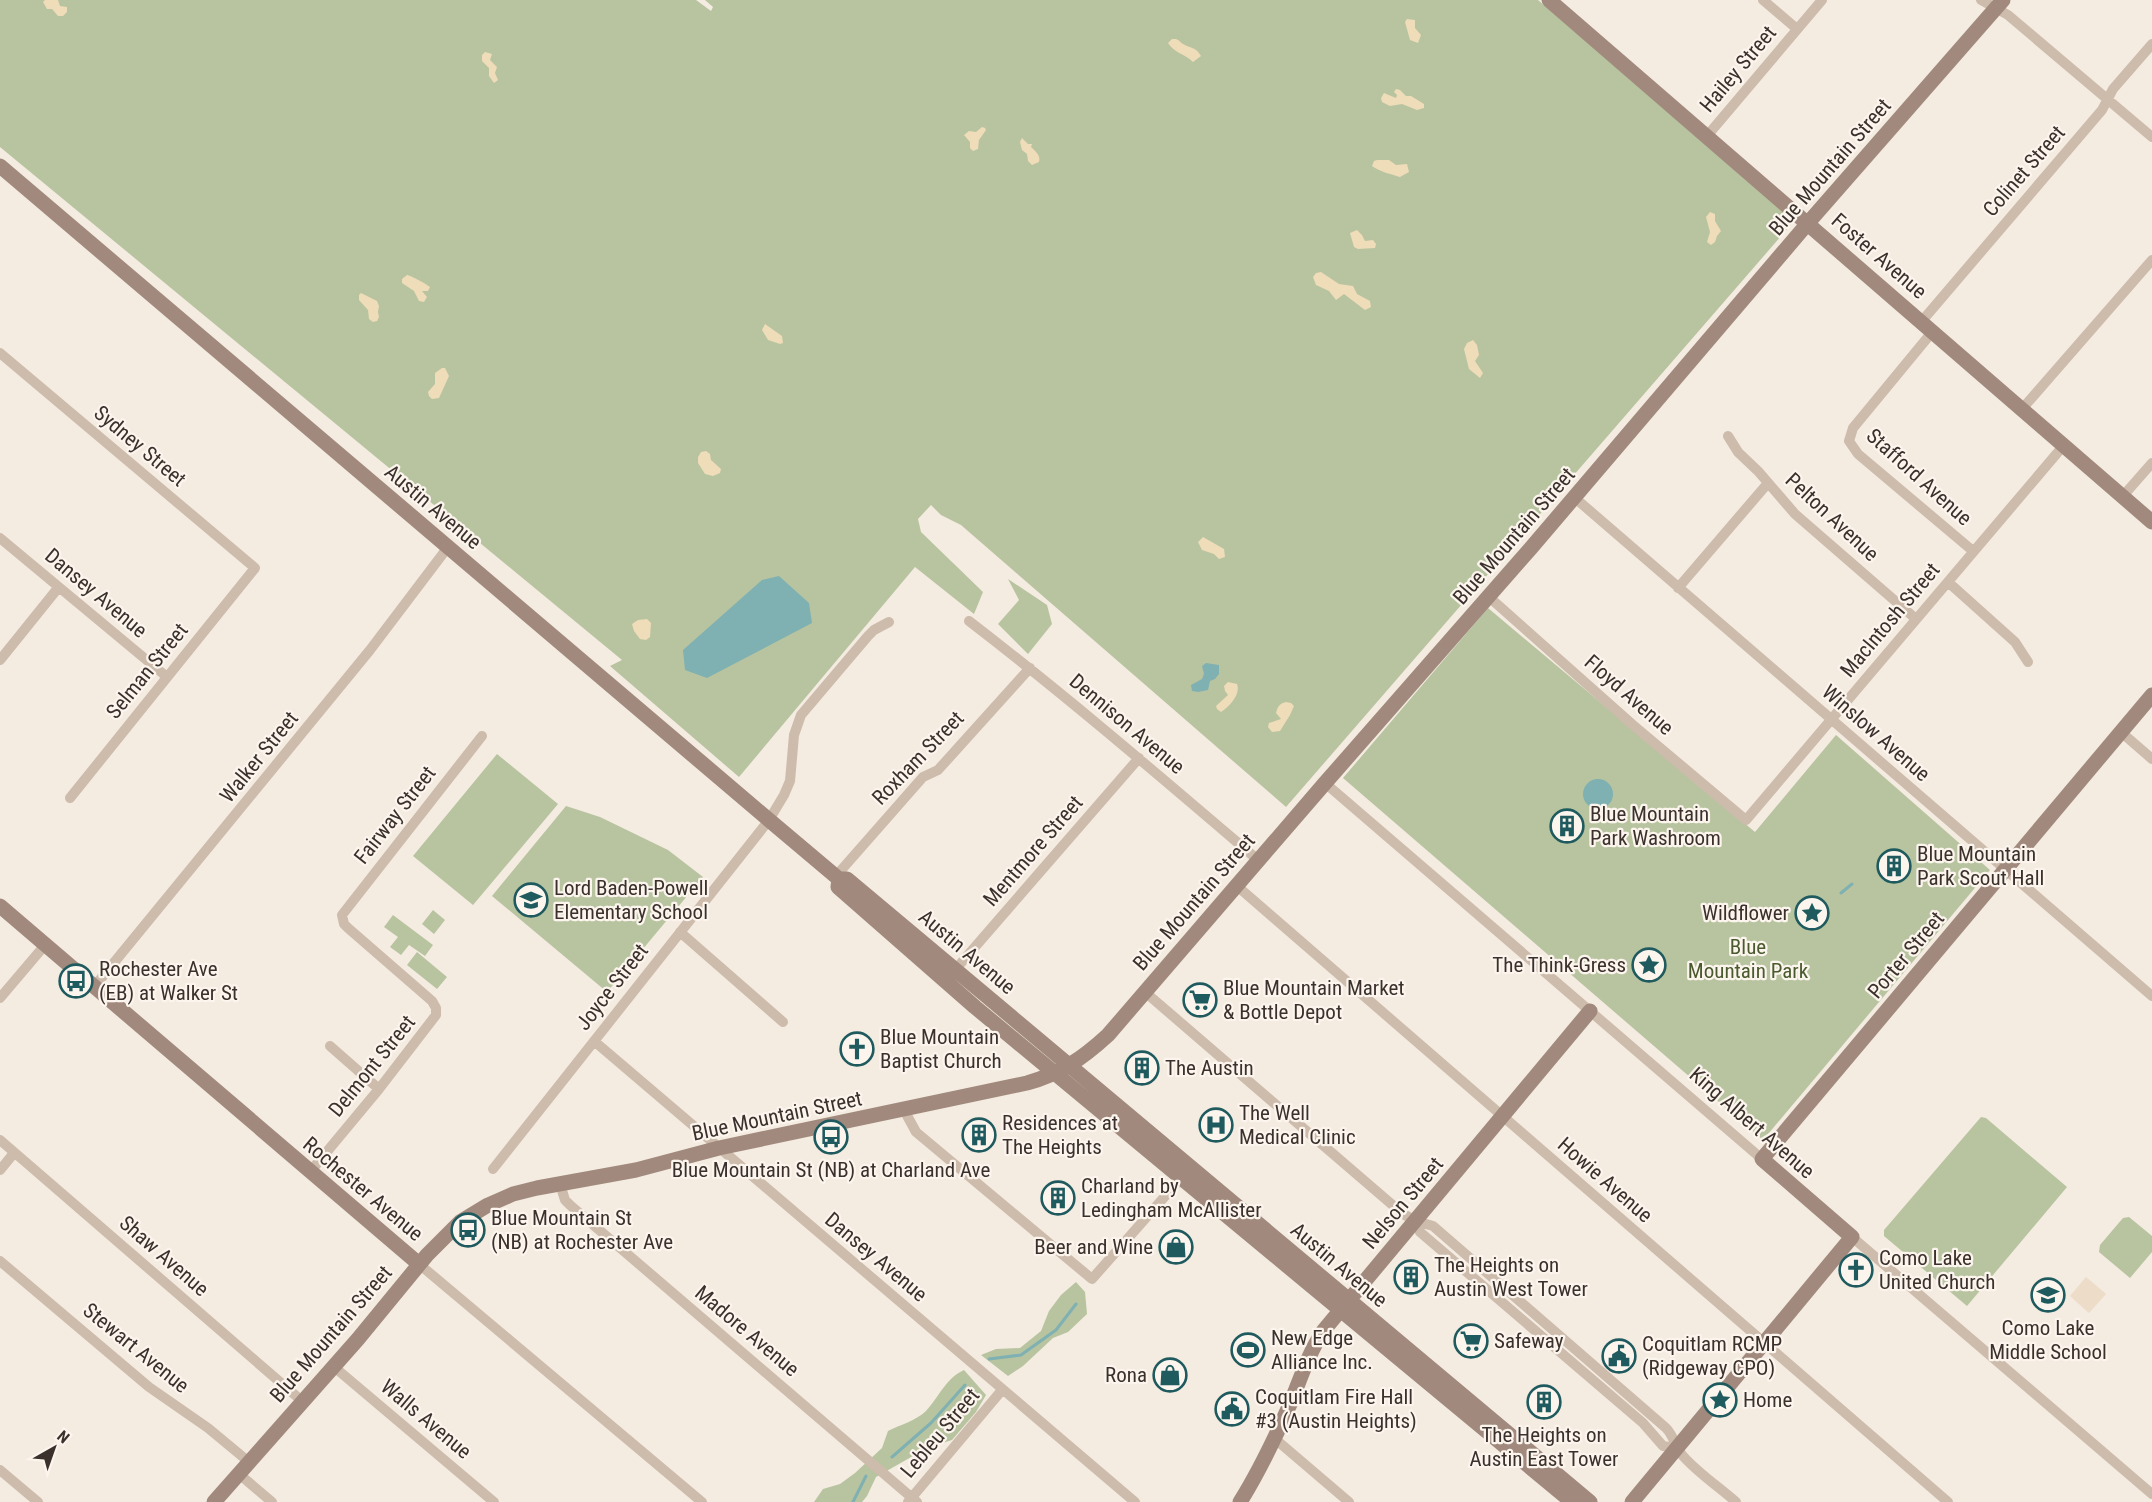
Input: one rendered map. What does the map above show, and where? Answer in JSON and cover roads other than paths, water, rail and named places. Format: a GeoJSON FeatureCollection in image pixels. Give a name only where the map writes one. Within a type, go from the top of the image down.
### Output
{"type":"FeatureCollection","features":[{"type":"Feature","properties":{"kind":"main road","name":"Foster Avenue"},"geometry":{"type":"LineString","coordinates":[[1549,0],[2152,522]]}},
{"type":"Feature","properties":{"kind":"main road","name":"Blue Mountain Street"},"geometry":{"type":"LineString","coordinates":[[214,1502],[419,1264],[450,1232],[481,1209],[521,1191],[636,1170],[719,1148],[1027,1083],[1063,1070],[1101,1042],[1324,783],[1575,498],[1808,223],[2000,4]]}},
{"type":"Feature","properties":{"kind":"main road","name":"Austin Avenue"},"geometry":{"type":"LineString","coordinates":[[0,166],[769,820],[838,877],[847,879],[955,970],[1182,1177],[1590,1502]]}},
{"type":"Feature","properties":{"kind":"main road","name":"Porter Street"},"geometry":{"type":"LineString","coordinates":[[1762,1159],[2152,696]]}},
{"type":"Feature","properties":{"kind":"main road","name":"Austin Avenue"},"geometry":{"type":"LineString","coordinates":[[838,877],[838,887],[896,938],[1197,1172],[1345,1306],[1572,1502]]}},
{"type":"Feature","properties":{"kind":"main road","name":"Rochester Avenue"},"geometry":{"type":"LineString","coordinates":[[0,906],[419,1264]]}},
{"type":"Feature","properties":{"kind":"main road","name":"Nelson Street"},"geometry":{"type":"LineString","coordinates":[[1240,1502],[1259,1470],[1316,1342],[1590,1011]]}},
{"type":"Feature","properties":{"kind":"main road","name":"King Albert Avenue"},"geometry":{"type":"LineString","coordinates":[[1762,1159],[1852,1237]]}},
{"type":"Feature","properties":{"kind":"main road"},"geometry":{"type":"LineString","coordinates":[[1182,1177],[1188,1173],[1197,1172]]}},
{"type":"Feature","properties":{"kind":"main road"},"geometry":{"type":"LineString","coordinates":[[1632,1502],[1852,1237]]}},
{"type":"Feature","properties":{"kind":"street"},"geometry":{"type":"LineString","coordinates":[[1763,0],[1797,29]]}},
{"type":"Feature","properties":{"kind":"street","name":"Hailey Street"},"geometry":{"type":"LineString","coordinates":[[1707,136],[1822,0]]}},
{"type":"Feature","properties":{"kind":"street"},"geometry":{"type":"LineString","coordinates":[[1980,0],[2000,4],[2008,15],[2152,137]]}},
{"type":"Feature","properties":{"kind":"street","name":"Colinet Street"},"geometry":{"type":"LineString","coordinates":[[1853,428],[1927,326],[2102,110],[2113,89],[2152,44]]}},
{"type":"Feature","properties":{"kind":"street"},"geometry":{"type":"LineString","coordinates":[[2022,409],[2152,260]]}},
{"type":"Feature","properties":{"kind":"street","name":"Sydney Street"},"geometry":{"type":"LineString","coordinates":[[0,353],[255,568]]}},
{"type":"Feature","properties":{"kind":"street","name":"Stafford Avenue"},"geometry":{"type":"LineString","coordinates":[[1853,428],[1848,441],[1854,450],[1973,551]]}},
{"type":"Feature","properties":{"kind":"street","name":"Pelton Avenue"},"geometry":{"type":"LineString","coordinates":[[1728,436],[1738,452],[1796,514],[1916,619]]}},
{"type":"Feature","properties":{"kind":"street","name":"MacIntosh Street"},"geometry":{"type":"LineString","coordinates":[[1746,820],[2064,445]]}},
{"type":"Feature","properties":{"kind":"street"},"geometry":{"type":"LineString","coordinates":[[2123,496],[2152,463]]}},
{"type":"Feature","properties":{"kind":"street"},"geometry":{"type":"LineString","coordinates":[[1678,588],[1768,483]]}},
{"type":"Feature","properties":{"kind":"street","name":"Winslow Avenue"},"geometry":{"type":"LineString","coordinates":[[1575,498],[2152,996]]}},
{"type":"Feature","properties":{"kind":"street","name":"Dansey Avenue"},"geometry":{"type":"LineString","coordinates":[[0,538],[167,677]]}},
{"type":"Feature","properties":{"kind":"street","name":"Walker Street"},"geometry":{"type":"LineString","coordinates":[[94,987],[370,650],[448,547]]}},
{"type":"Feature","properties":{"kind":"street","name":"Selman Street"},"geometry":{"type":"LineString","coordinates":[[70,798],[255,568]]}},
{"type":"Feature","properties":{"kind":"street"},"geometry":{"type":"LineString","coordinates":[[1948,582],[2015,642],[2028,662]]}},
{"type":"Feature","properties":{"kind":"street"},"geometry":{"type":"LineString","coordinates":[[0,660],[58,588]]}},
{"type":"Feature","properties":{"kind":"street","name":"Floyd Avenue"},"geometry":{"type":"LineString","coordinates":[[1489,597],[1633,725],[1746,820]]}},
{"type":"Feature","properties":{"kind":"street","name":"Dennison Avenue"},"geometry":{"type":"LineString","coordinates":[[969,621],[1139,758],[1257,860]]}},
{"type":"Feature","properties":{"kind":"street","name":"Joyce Street"},"geometry":{"type":"LineString","coordinates":[[493,1169],[769,820],[790,781],[794,735],[801,715],[868,636],[889,622]]}},
{"type":"Feature","properties":{"kind":"street","name":"Roxham Street"},"geometry":{"type":"LineString","coordinates":[[838,877],[923,777],[938,770],[1030,668]]}},
{"type":"Feature","properties":{"kind":"street"},"geometry":{"type":"LineString","coordinates":[[2121,732],[2152,759]]}},
{"type":"Feature","properties":{"kind":"street","name":"Fairway Street"},"geometry":{"type":"LineString","coordinates":[[436,1010],[432,1001],[348,928],[342,919],[343,911],[482,736]]}},
{"type":"Feature","properties":{"kind":"street","name":"Mentmore Street"},"geometry":{"type":"LineString","coordinates":[[955,970],[1139,758]]}},
{"type":"Feature","properties":{"kind":"street","name":"King Albert Avenue"},"geometry":{"type":"LineString","coordinates":[[1324,783],[1762,1159]]}},
{"type":"Feature","properties":{"kind":"street","name":"Howie Avenue"},"geometry":{"type":"LineString","coordinates":[[1237,886],[1948,1502]]}},
{"type":"Feature","properties":{"kind":"street"},"geometry":{"type":"LineString","coordinates":[[680,932],[783,1022]]}},
{"type":"Feature","properties":{"kind":"street"},"geometry":{"type":"LineString","coordinates":[[0,998],[45,945]]}},
{"type":"Feature","properties":{"kind":"street"},"geometry":{"type":"LineString","coordinates":[[1145,992],[1402,1214],[1433,1226],[1666,1428],[1672,1434],[1676,1448],[1685,1458],[1736,1502]]}},
{"type":"Feature","properties":{"kind":"street","name":"Delmont Street"},"geometry":{"type":"LineString","coordinates":[[310,1172],[434,1019],[436,1010]]}},
{"type":"Feature","properties":{"kind":"street","name":"Dansey Avenue"},"geometry":{"type":"LineString","coordinates":[[594,1041],[1135,1502]]}},
{"type":"Feature","properties":{"kind":"street"},"geometry":{"type":"LineString","coordinates":[[330,1046],[379,1089]]}},
{"type":"Feature","properties":{"kind":"street"},"geometry":{"type":"LineString","coordinates":[[904,1110],[916,1132],[1092,1279],[1182,1177]]}},
{"type":"Feature","properties":{"kind":"street","name":"Shaw Avenue"},"geometry":{"type":"LineString","coordinates":[[0,1140],[302,1401]]}},
{"type":"Feature","properties":{"kind":"street"},"geometry":{"type":"LineString","coordinates":[[0,1170],[14,1153]]}},
{"type":"Feature","properties":{"kind":"street","name":"Madore Avenue"},"geometry":{"type":"LineString","coordinates":[[560,1184],[565,1200],[570,1205],[913,1500]]}},
{"type":"Feature","properties":{"kind":"street","name":"King Albert Avenue"},"geometry":{"type":"LineString","coordinates":[[1852,1237],[2152,1494]]}},
{"type":"Feature","properties":{"kind":"street","name":"Stewart Avenue"},"geometry":{"type":"LineString","coordinates":[[0,1261],[149,1387],[208,1428],[249,1462]]}},
{"type":"Feature","properties":{"kind":"street","name":"Rochester Avenue"},"geometry":{"type":"LineString","coordinates":[[419,1264],[702,1502]]}},
{"type":"Feature","properties":{"kind":"street","name":"Walls Avenue"},"geometry":{"type":"LineString","coordinates":[[333,1366],[494,1502]]}},
{"type":"Feature","properties":{"kind":"street","name":"Lebleu Street"},"geometry":{"type":"LineString","coordinates":[[913,1500],[1002,1390]]}},
{"type":"Feature","properties":{"kind":"street"},"geometry":{"type":"LineString","coordinates":[[1274,1438],[1350,1502]]}},
{"type":"Feature","properties":{"kind":"street"},"geometry":{"type":"LineString","coordinates":[[0,1470],[38,1502]]}},
{"type":"Feature","properties":{"kind":"street"},"geometry":{"type":"LineString","coordinates":[[239,1474],[272,1502]]}},
{"type":"Feature","properties":{"kind":"water"},"geometry":{"type":"Polygon","coordinates":[[[779,576],[809,603],[812,623],[707,678],[685,670],[683,650],[762,580],[779,576]]]}},
{"type":"Feature","properties":{"kind":"water"},"geometry":{"type":"Polygon","coordinates":[[[1206,663],[1219,665],[1219,674],[1210,681],[1208,690],[1192,691],[1191,685],[1202,679],[1204,674],[1202,666],[1206,663]]]}},
{"type":"Feature","properties":{"kind":"water"},"geometry":{"type":"Polygon","coordinates":[[[1598,779],[1608,784],[1613,794],[1608,804],[1598,809],[1588,804],[1583,794],[1588,784],[1598,779]]]}},
{"type":"Feature","properties":{"kind":"waterway"},"geometry":{"type":"LineString","coordinates":[[1841,893],[1852,884]]}},
{"type":"Feature","properties":{"kind":"waterway"},"geometry":{"type":"LineString","coordinates":[[989,1359],[1021,1355],[1056,1330],[1076,1304]]}},
{"type":"Feature","properties":{"kind":"waterway"},"geometry":{"type":"LineString","coordinates":[[892,1457],[931,1423],[965,1385]]}},
{"type":"Feature","properties":{"kind":"waterway"},"geometry":{"type":"LineString","coordinates":[[853,1502],[866,1476]]}},
{"type":"Feature","properties":{"kind":"place","name":"Blue Mountain Park Washroom"},"geometry":{"type":"Point","coordinates":[1567,826]}},
{"type":"Feature","properties":{"kind":"place","name":"Blue Mountain Park Scout Hall"},"geometry":{"type":"Point","coordinates":[1894,866]}},
{"type":"Feature","properties":{"kind":"place","name":"Lord Baden-Powell Elementary School"},"geometry":{"type":"Point","coordinates":[531,900]}},
{"type":"Feature","properties":{"kind":"place","name":"Wildflower"},"geometry":{"type":"Point","coordinates":[1812,913]}},
{"type":"Feature","properties":{"kind":"place","name":"The Think-Gress"},"geometry":{"type":"Point","coordinates":[1649,965]}},
{"type":"Feature","properties":{"kind":"place","name":"Rochester Ave (EB) at Walker St"},"geometry":{"type":"Point","coordinates":[76,981]}},
{"type":"Feature","properties":{"kind":"place","name":"Blue Mountain Market & Bottle Depot"},"geometry":{"type":"Point","coordinates":[1200,1000]}},
{"type":"Feature","properties":{"kind":"place","name":"Blue Mountain Baptist Church"},"geometry":{"type":"Point","coordinates":[857,1049]}},
{"type":"Feature","properties":{"kind":"place","name":"The Austin"},"geometry":{"type":"Point","coordinates":[1142,1068]}},
{"type":"Feature","properties":{"kind":"place","name":"The Well Medical Clinic"},"geometry":{"type":"Point","coordinates":[1216,1125]}},
{"type":"Feature","properties":{"kind":"place","name":"Residences at The Heights"},"geometry":{"type":"Point","coordinates":[979,1135]}},
{"type":"Feature","properties":{"kind":"place","name":"Blue Mountain St (NB) at Charland Ave"},"geometry":{"type":"Point","coordinates":[831,1137]}},
{"type":"Feature","properties":{"kind":"place","name":"Charland by Ledingham McAllister"},"geometry":{"type":"Point","coordinates":[1058,1198]}},
{"type":"Feature","properties":{"kind":"place","name":"Blue Mountain St (NB) at Rochester Ave"},"geometry":{"type":"Point","coordinates":[468,1230]}},
{"type":"Feature","properties":{"kind":"place","name":"Beer and Wine"},"geometry":{"type":"Point","coordinates":[1176,1247]}},
{"type":"Feature","properties":{"kind":"place","name":"Como Lake United Church"},"geometry":{"type":"Point","coordinates":[1856,1270]}},
{"type":"Feature","properties":{"kind":"place","name":"The Heights on Austin West Tower"},"geometry":{"type":"Point","coordinates":[1411,1277]}},
{"type":"Feature","properties":{"kind":"place","name":"Como Lake Middle School"},"geometry":{"type":"Point","coordinates":[2048,1295]}},
{"type":"Feature","properties":{"kind":"place","name":"Safeway"},"geometry":{"type":"Point","coordinates":[1471,1341]}},
{"type":"Feature","properties":{"kind":"place","name":"New Edge Alliance Inc."},"geometry":{"type":"Point","coordinates":[1248,1350]}},
{"type":"Feature","properties":{"kind":"place","name":"Coquitlam RCMP (Ridgeway CPO)"},"geometry":{"type":"Point","coordinates":[1619,1356]}},
{"type":"Feature","properties":{"kind":"place","name":"Rona"},"geometry":{"type":"Point","coordinates":[1170,1375]}},
{"type":"Feature","properties":{"kind":"place","name":"Home"},"geometry":{"type":"Point","coordinates":[1720,1400]}},
{"type":"Feature","properties":{"kind":"place","name":"The Heights on Austin East Tower"},"geometry":{"type":"Point","coordinates":[1544,1402]}},
{"type":"Feature","properties":{"kind":"place","name":"Coquitlam Fire Hall #3 (Austin Heights)"},"geometry":{"type":"Point","coordinates":[1232,1409]}},
{"type":"Feature","properties":{"kind":"park label","name":"Blue Mountain Park"},"geometry":{"type":"Point","coordinates":[1748,959]}}]}
